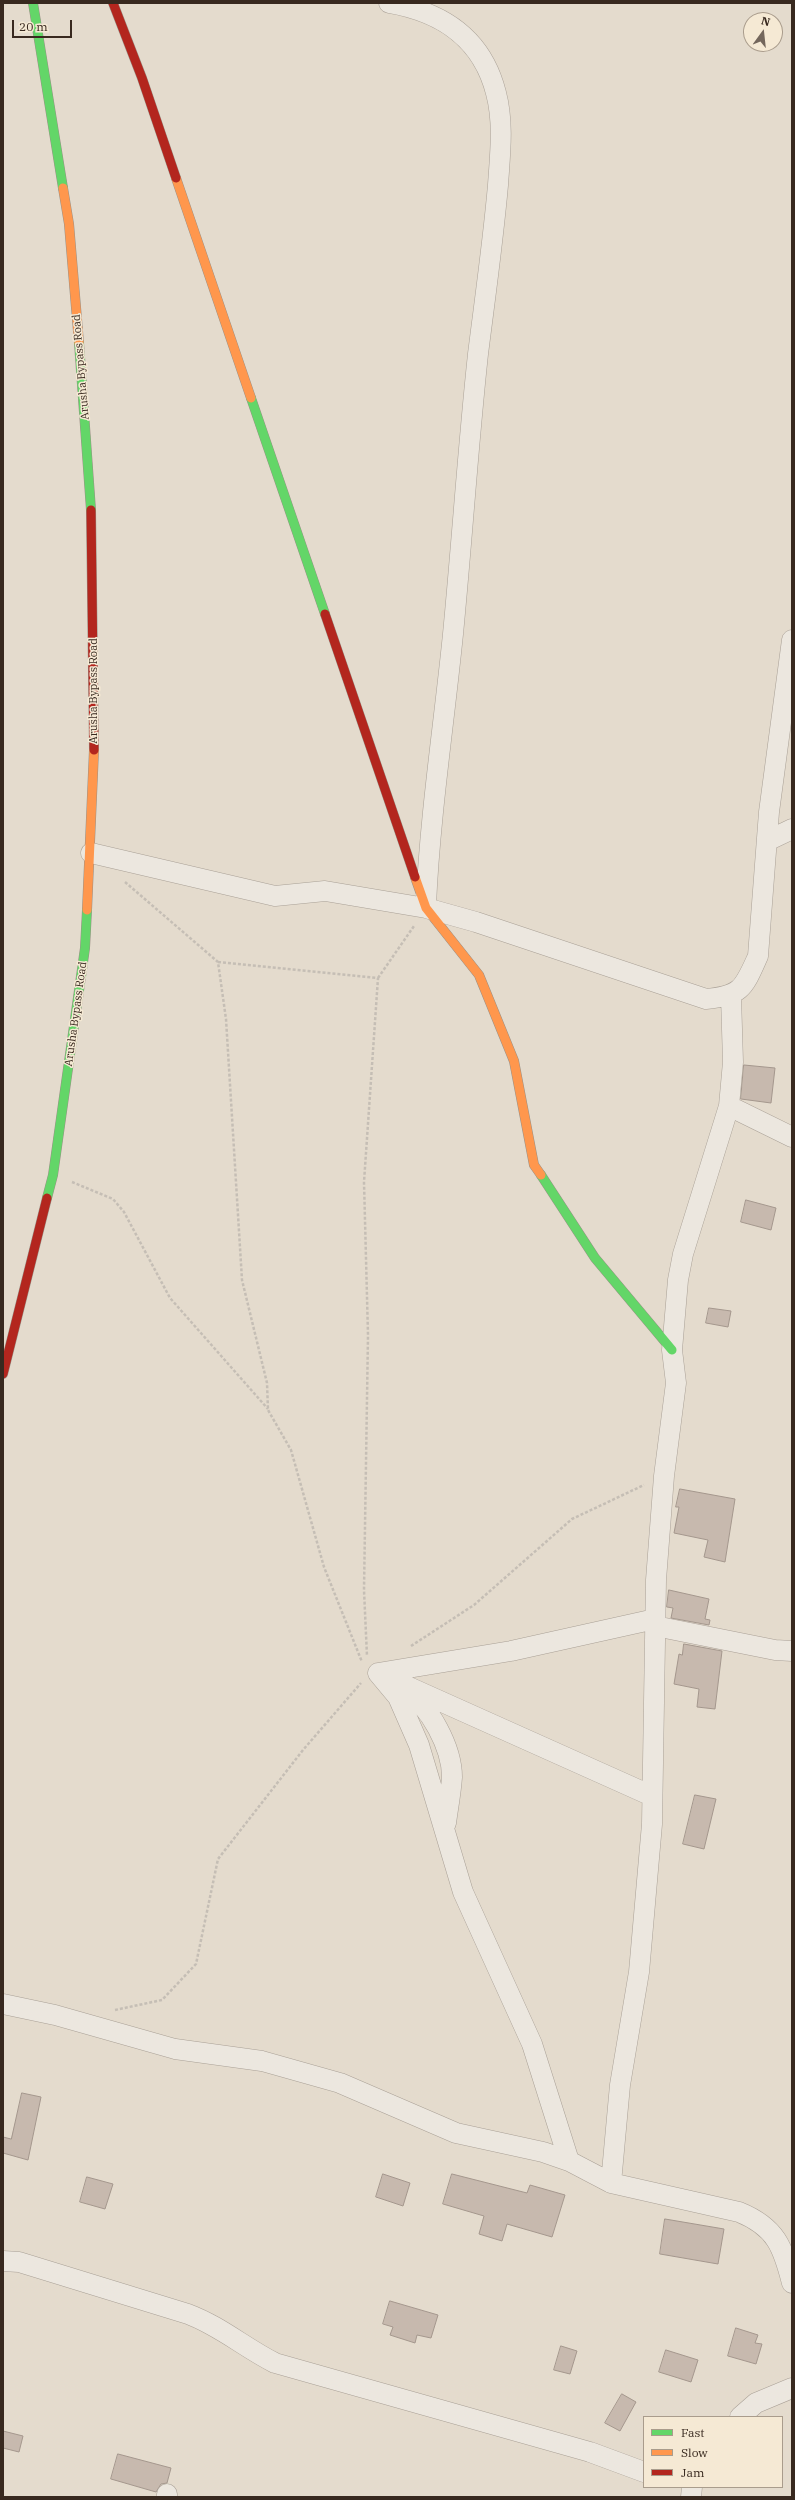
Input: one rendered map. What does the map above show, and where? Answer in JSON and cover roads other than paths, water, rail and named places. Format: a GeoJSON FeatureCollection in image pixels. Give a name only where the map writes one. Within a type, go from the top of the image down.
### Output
{"type":"FeatureCollection","features":[{"type":"Feature","properties":{"kind":"street","name":"Arusha Bypass Road"},"geometry":{"type":"LineString","coordinates":[[3,1374],[53,1175],[85,948],[91,853],[95,726],[91,487],[69,224],[32,3]]}},
{"type":"Feature","properties":{"kind":"street"},"geometry":{"type":"LineString","coordinates":[[112,3],[142,78],[426,908],[479,975],[514,1061],[534,1165],[595,1258],[672,1350]]}},
{"type":"Feature","properties":{"kind":"street"},"geometry":{"type":"LineString","coordinates":[[388,3],[423,10],[446,21],[464,36],[479,54],[490,74],[497,99],[500,133],[496,214],[478,357],[453,637],[432,818],[426,908]]}},
{"type":"Feature","properties":{"kind":"street"},"geometry":{"type":"LineString","coordinates":[[91,853],[275,896],[325,891],[426,908],[476,922],[706,999],[731,996],[749,976],[758,956],[767,841],[792,640]]}},
{"type":"Feature","properties":{"kind":"street"},"geometry":{"type":"LineString","coordinates":[[767,841],[792,829]]}},
{"type":"Feature","properties":{"kind":"street"},"geometry":{"type":"LineString","coordinates":[[611,2183],[620,2085],[639,1972],[652,1796],[655,1623],[664,1476],[676,1383],[672,1350],[678,1280],[683,1254],[729,1106],[733,1062],[731,996]]}},
{"type":"Feature","properties":{"kind":"street"},"geometry":{"type":"LineString","coordinates":[[729,1106],[792,1137]]}},
{"type":"Feature","properties":{"kind":"street"},"geometry":{"type":"LineString","coordinates":[[368,1670],[511,1651],[655,1623],[774,1650],[792,1651]]}},
{"type":"Feature","properties":{"kind":"street"},"geometry":{"type":"LineString","coordinates":[[368,1670],[652,1796]]}},
{"type":"Feature","properties":{"kind":"street"},"geometry":{"type":"LineString","coordinates":[[368,1670],[398,1697],[420,1745],[463,1892],[532,2044],[569,2161]]}},
{"type":"Feature","properties":{"kind":"street"},"geometry":{"type":"LineString","coordinates":[[3,2004],[55,2015],[175,2049],[262,2061],[340,2083],[456,2133],[543,2152],[569,2161],[611,2183],[739,2212],[754,2218],[770,2230],[784,2251],[792,2284]]}},
{"type":"Feature","properties":{"kind":"street"},"geometry":{"type":"LineString","coordinates":[[3,2261],[19,2262],[207,2321],[252,2352],[275,2363],[590,2452],[643,2472]]}},
{"type":"Feature","properties":{"kind":"street"},"geometry":{"type":"LineString","coordinates":[[741,2416],[756,2404],[792,2388]]}}]}
